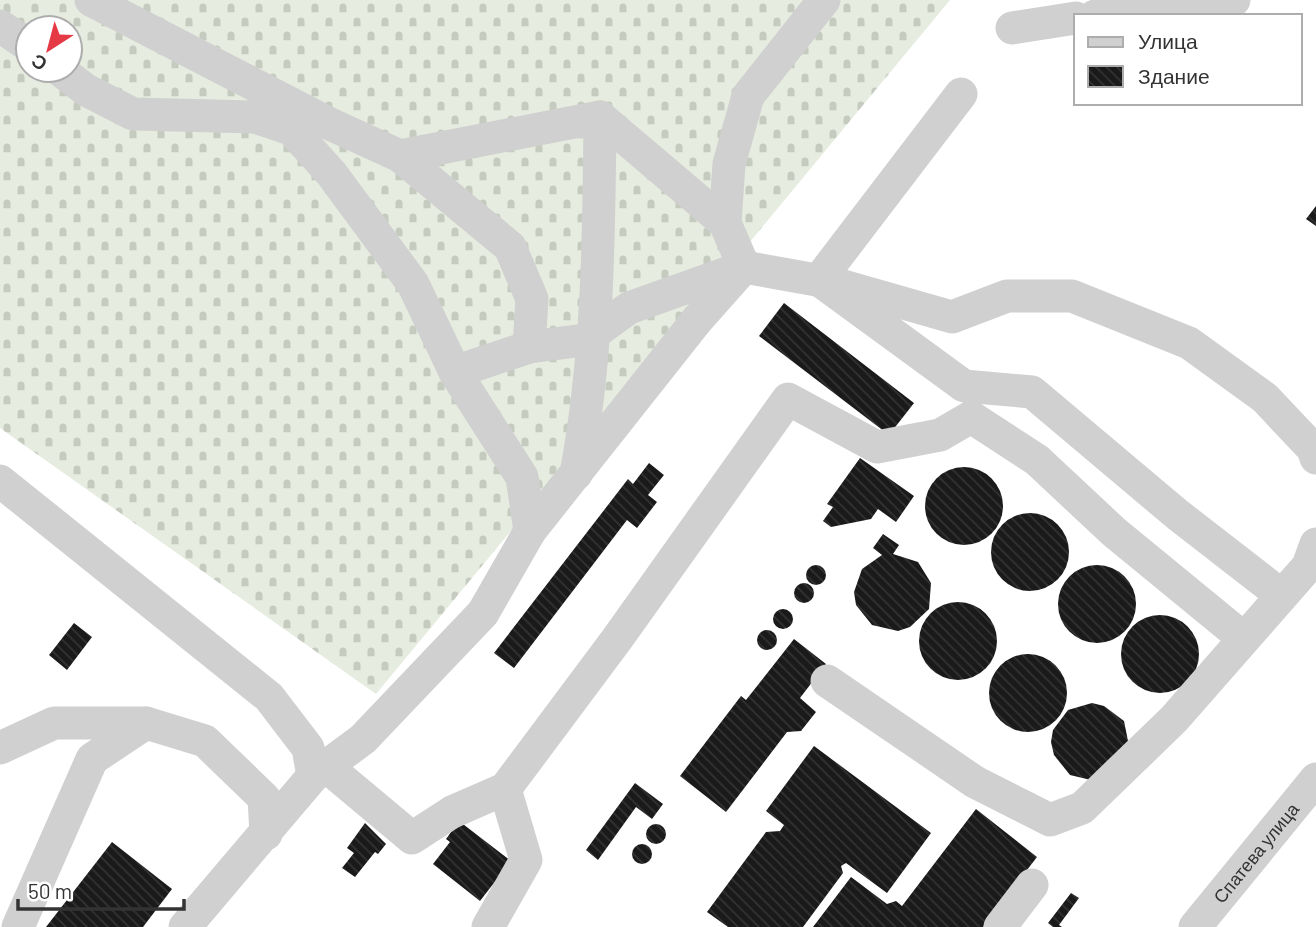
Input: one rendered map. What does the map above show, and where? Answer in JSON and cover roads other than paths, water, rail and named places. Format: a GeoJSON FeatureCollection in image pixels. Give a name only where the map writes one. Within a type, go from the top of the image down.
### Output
{"type":"FeatureCollection","features":[{"type":"Feature","properties":{"kind":"street"},"geometry":{"type":"LineString","coordinates":[[91,0],[330,124],[400,156],[510,247],[532,299],[529,347]]}},
{"type":"Feature","properties":{"kind":"street"},"geometry":{"type":"LineString","coordinates":[[725,223],[729,164],[748,96],[824,0]]}},
{"type":"Feature","properties":{"kind":"street"},"geometry":{"type":"LineString","coordinates":[[1101,14],[1130,5],[1234,0]]}},
{"type":"Feature","properties":{"kind":"street"},"geometry":{"type":"LineString","coordinates":[[1012,28],[1074,18]]}},
{"type":"Feature","properties":{"kind":"street"},"geometry":{"type":"LineString","coordinates":[[78,84],[133,114],[255,117],[291,129],[331,173],[413,285],[455,372],[522,477],[530,531]]}},
{"type":"Feature","properties":{"kind":"street"},"geometry":{"type":"LineString","coordinates":[[819,280],[961,94]]}},
{"type":"Feature","properties":{"kind":"street"},"geometry":{"type":"LineString","coordinates":[[400,156],[600,117]]}},
{"type":"Feature","properties":{"kind":"street"},"geometry":{"type":"LineString","coordinates":[[600,117],[725,223],[744,267]]}},
{"type":"Feature","properties":{"kind":"street"},"geometry":{"type":"LineString","coordinates":[[576,475],[595,332],[599,252],[600,117]]}},
{"type":"Feature","properties":{"kind":"street"},"geometry":{"type":"LineString","coordinates":[[185,927],[320,771],[363,738],[483,614],[530,531],[697,320],[744,267]]}},
{"type":"Feature","properties":{"kind":"street"},"geometry":{"type":"LineString","coordinates":[[455,372],[529,347],[585,340],[629,308],[744,267],[819,280],[952,317],[1007,296],[1072,296],[1189,343],[1265,398],[1313,449],[1316,458]]}},
{"type":"Feature","properties":{"kind":"street"},"geometry":{"type":"LineString","coordinates":[[819,280],[964,386],[1032,391],[1178,515],[1282,595]]}},
{"type":"Feature","properties":{"kind":"street"},"geometry":{"type":"LineString","coordinates":[[0,481],[269,697],[308,748],[320,771],[412,838],[452,812],[505,789],[617,639],[788,399],[877,447],[940,435],[971,417],[1037,460],[1114,532],[1242,638]]}},
{"type":"Feature","properties":{"kind":"street"},"geometry":{"type":"LineString","coordinates":[[827,681],[975,782],[1050,820],[1082,808],[1174,719],[1242,638],[1308,566],[1316,544]]}},
{"type":"Feature","properties":{"kind":"street"},"geometry":{"type":"LineString","coordinates":[[0,748],[54,723],[146,723],[205,741],[264,798],[266,834]]}},
{"type":"Feature","properties":{"kind":"street"},"geometry":{"type":"LineString","coordinates":[[18,927],[92,759],[146,723]]}},
{"type":"Feature","properties":{"kind":"street","name":"Спатева улица"},"geometry":{"type":"LineString","coordinates":[[1195,927],[1222,894],[1305,812],[1316,779]]}},
{"type":"Feature","properties":{"kind":"street"},"geometry":{"type":"LineString","coordinates":[[488,927],[526,860],[505,789]]}},
{"type":"Feature","properties":{"kind":"street"},"geometry":{"type":"LineString","coordinates":[[1000,927],[1032,886]]}},
{"type":"Feature","properties":{"kind":"street"},"geometry":{"type":"LineString","coordinates":[[1222,894],[1230,927]]}}]}
